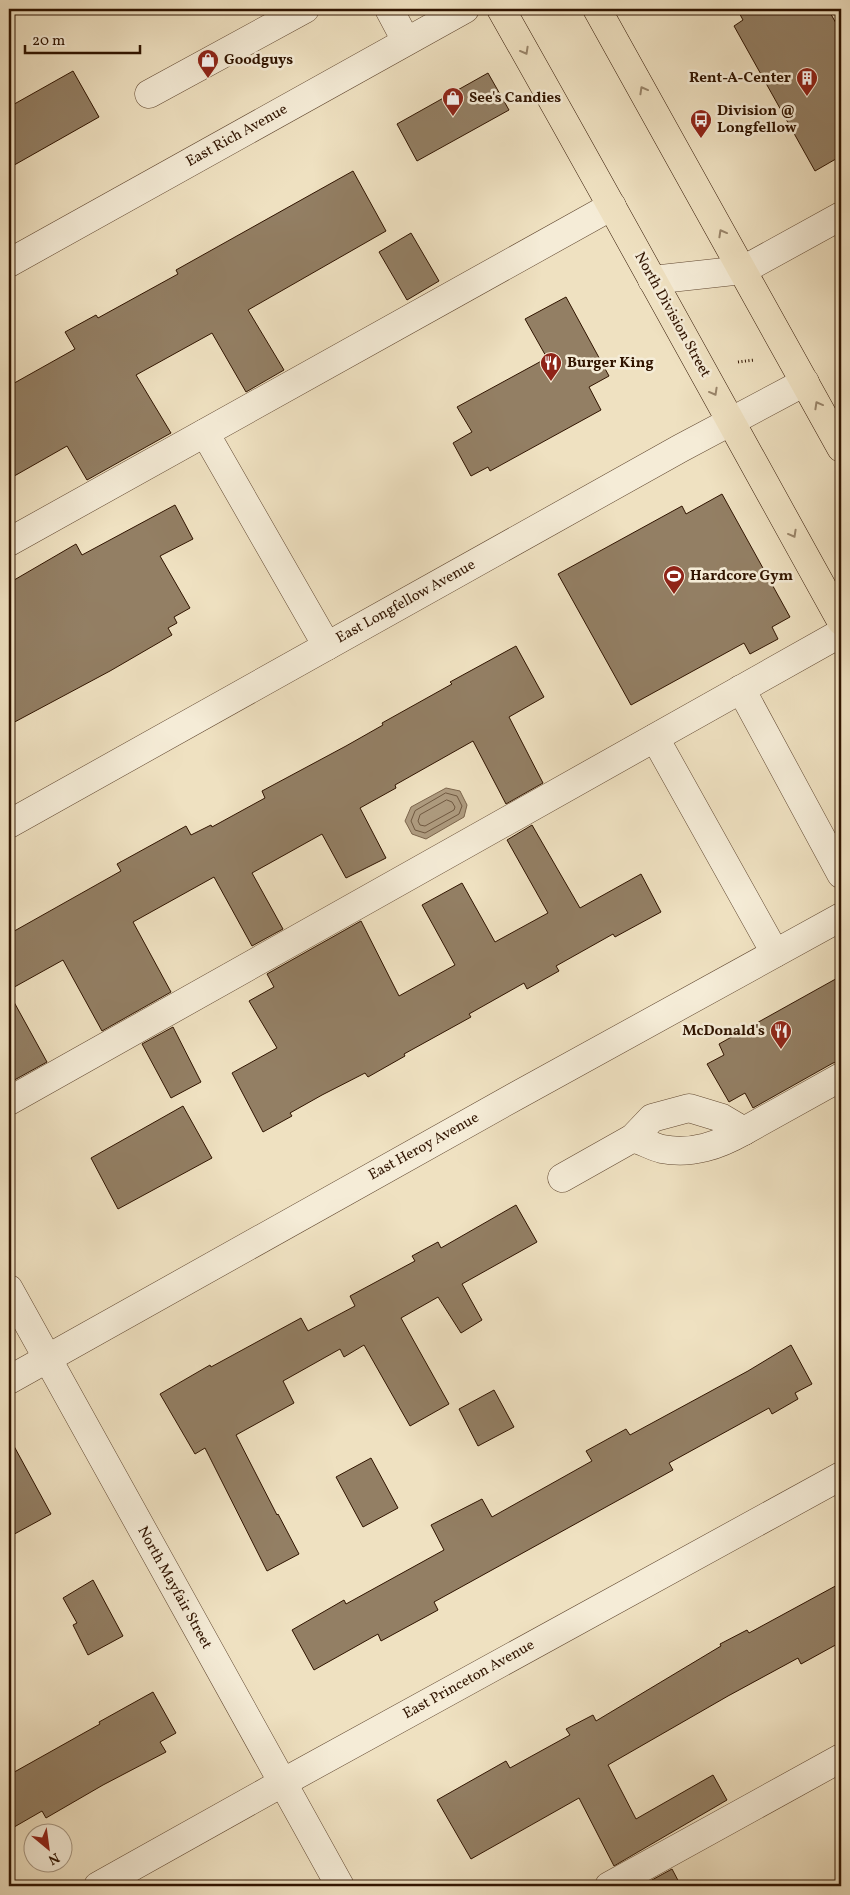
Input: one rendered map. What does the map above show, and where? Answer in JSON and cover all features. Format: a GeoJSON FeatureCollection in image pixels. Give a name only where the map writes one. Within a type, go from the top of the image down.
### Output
{"type":"FeatureCollection","features":[{"type":"Feature","properties":{"kind":"main road","name":"North Division Street"},"geometry":{"type":"LineString","coordinates":[[501,9],[841,621]]}},
{"type":"Feature","properties":{"kind":"main road"},"geometry":{"type":"LineString","coordinates":[[597,9],[841,448]]}},
{"type":"Feature","properties":{"kind":"street"},"geometry":{"type":"LineString","coordinates":[[149,94],[305,9]]}},
{"type":"Feature","properties":{"kind":"street"},"geometry":{"type":"LineString","coordinates":[[389,9],[406,41]]}},
{"type":"Feature","properties":{"kind":"street","name":"East Rich Avenue"},"geometry":{"type":"LineString","coordinates":[[9,263],[464,9]]}},
{"type":"Feature","properties":{"kind":"street"},"geometry":{"type":"LineString","coordinates":[[9,542],[612,206]]}},
{"type":"Feature","properties":{"kind":"street"},"geometry":{"type":"LineString","coordinates":[[652,280],[743,270],[841,216]]}},
{"type":"Feature","properties":{"kind":"street","name":"East Longfellow Avenue"},"geometry":{"type":"LineString","coordinates":[[9,824],[730,421],[805,382]]}},
{"type":"Feature","properties":{"kind":"street"},"geometry":{"type":"LineString","coordinates":[[205,433],[327,646]]}},
{"type":"Feature","properties":{"kind":"street"},"geometry":{"type":"LineString","coordinates":[[9,1101],[841,633]]}},
{"type":"Feature","properties":{"kind":"street"},"geometry":{"type":"LineString","coordinates":[[742,689],[841,874]]}},
{"type":"Feature","properties":{"kind":"street"},"geometry":{"type":"LineString","coordinates":[[655,738],[776,953]]}},
{"type":"Feature","properties":{"kind":"street","name":"East Heroy Avenue"},"geometry":{"type":"LineString","coordinates":[[9,1380],[841,917]]}},
{"type":"Feature","properties":{"kind":"street"},"geometry":{"type":"LineString","coordinates":[[633,1138],[662,1149],[695,1151],[724,1142],[841,1077]]}},
{"type":"Feature","properties":{"kind":"street"},"geometry":{"type":"LineString","coordinates":[[562,1178],[633,1138],[652,1118],[689,1108],[722,1118],[744,1131]]}},
{"type":"Feature","properties":{"kind":"street","name":"North Mayfair Street"},"geometry":{"type":"LineString","coordinates":[[9,1289],[340,1886]]}},
{"type":"Feature","properties":{"kind":"street","name":"East Princeton Avenue"},"geometry":{"type":"LineString","coordinates":[[98,1886],[841,1476]]}},
{"type":"Feature","properties":{"kind":"street"},"geometry":{"type":"LineString","coordinates":[[609,1886],[841,1758]]}},
{"type":"Feature","properties":{"kind":"path"},"geometry":{"type":"LineString","coordinates":[[738,362],[755,360]]}},
{"type":"Feature","properties":{"kind":"water"},"geometry":{"type":"Polygon","coordinates":[[[446,788],[460,791],[467,805],[464,817],[426,839],[412,834],[405,821],[411,807],[446,788]]]}},
{"type":"Feature","properties":{"kind":"building","name":"Rent-A-Center"},"geometry":{"type":"Polygon","coordinates":[[[737,9],[828,9],[841,32],[841,156],[815,171],[734,26],[743,20],[737,9]]]}},
{"type":"Feature","properties":{"kind":"building"},"geometry":{"type":"Polygon","coordinates":[[[73,71],[99,117],[9,168],[9,107],[73,71]]]}},
{"type":"Feature","properties":{"kind":"building","name":"See's Candies"},"geometry":{"type":"Polygon","coordinates":[[[488,73],[509,110],[417,161],[397,124],[488,73]]]}},
{"type":"Feature","properties":{"kind":"building"},"geometry":{"type":"Polygon","coordinates":[[[353,171],[386,231],[248,310],[284,370],[246,392],[212,333],[136,375],[171,433],[87,480],[67,446],[9,479],[9,386],[75,349],[65,332],[96,315],[98,318],[178,274],[176,270],[353,171]]]}},
{"type":"Feature","properties":{"kind":"building"},"geometry":{"type":"Polygon","coordinates":[[[411,233],[439,281],[407,300],[379,252],[411,233]]]}},
{"type":"Feature","properties":{"kind":"building","name":"Burger King"},"geometry":{"type":"Polygon","coordinates":[[[566,297],[609,376],[589,387],[601,410],[490,471],[488,467],[471,476],[453,443],[472,432],[457,407],[547,358],[525,319],[566,297]]]}},
{"type":"Feature","properties":{"kind":"building","name":"Hardcore Gym"},"geometry":{"type":"Polygon","coordinates":[[[722,494],[790,617],[772,627],[778,639],[750,654],[744,643],[631,705],[558,574],[682,506],[686,514],[722,494]]]}},
{"type":"Feature","properties":{"kind":"building"},"geometry":{"type":"Polygon","coordinates":[[[175,505],[193,539],[160,556],[190,608],[174,617],[177,623],[168,628],[172,635],[110,671],[9,725],[9,583],[76,544],[82,555],[175,505]]]}},
{"type":"Feature","properties":{"kind":"building"},"geometry":{"type":"Polygon","coordinates":[[[516,646],[544,697],[509,717],[543,783],[506,804],[473,741],[395,785],[396,788],[360,808],[386,858],[346,878],[322,834],[252,873],[283,929],[252,946],[214,877],[133,922],[171,992],[102,1031],[63,960],[9,990],[9,934],[121,871],[117,864],[186,826],[191,835],[211,825],[212,827],[265,798],[262,791],[383,725],[382,723],[452,684],[450,682],[516,646]]]}},
{"type":"Feature","properties":{"kind":"building"},"geometry":{"type":"Polygon","coordinates":[[[532,825],[580,908],[641,874],[661,912],[615,937],[613,934],[556,966],[559,971],[527,989],[524,983],[469,1014],[471,1017],[404,1054],[405,1056],[368,1077],[365,1073],[322,1095],[290,1113],[292,1116],[263,1132],[232,1073],[277,1048],[249,1001],[274,987],[267,974],[361,921],[399,996],[455,965],[422,905],[462,883],[495,942],[548,913],[507,840],[532,825]]]}},
{"type":"Feature","properties":{"kind":"building","name":"McDonald's"},"geometry":{"type":"Polygon","coordinates":[[[841,976],[841,1061],[833,1063],[753,1108],[745,1093],[729,1102],[707,1064],[724,1055],[719,1044],[841,976]]]}},
{"type":"Feature","properties":{"kind":"building"},"geometry":{"type":"Polygon","coordinates":[[[9,993],[47,1062],[9,1083],[9,993]]]}},
{"type":"Feature","properties":{"kind":"building"},"geometry":{"type":"Polygon","coordinates":[[[173,1027],[201,1082],[171,1098],[142,1044],[173,1027]]]}},
{"type":"Feature","properties":{"kind":"building"},"geometry":{"type":"Polygon","coordinates":[[[183,1106],[212,1158],[118,1209],[91,1158],[183,1106]]]}},
{"type":"Feature","properties":{"kind":"building"},"geometry":{"type":"Polygon","coordinates":[[[516,1205],[537,1242],[462,1284],[482,1320],[461,1333],[438,1297],[401,1318],[449,1404],[410,1426],[364,1345],[344,1357],[340,1349],[283,1381],[294,1403],[236,1435],[299,1554],[267,1571],[205,1448],[195,1454],[160,1394],[210,1365],[211,1367],[301,1318],[308,1331],[355,1306],[350,1296],[415,1261],[412,1256],[438,1242],[441,1248],[516,1205]]]}},
{"type":"Feature","properties":{"kind":"building"},"geometry":{"type":"Polygon","coordinates":[[[791,1345],[812,1384],[795,1393],[798,1399],[772,1414],[769,1408],[669,1463],[673,1470],[434,1602],[438,1610],[381,1641],[378,1634],[314,1670],[292,1630],[344,1600],[346,1604],[444,1550],[431,1525],[482,1499],[492,1517],[592,1461],[586,1451],[626,1429],[630,1435],[748,1371],[791,1345]]]}},
{"type":"Feature","properties":{"kind":"building"},"geometry":{"type":"Polygon","coordinates":[[[494,1390],[514,1427],[478,1446],[459,1409],[494,1390]]]}},
{"type":"Feature","properties":{"kind":"building"},"geometry":{"type":"Polygon","coordinates":[[[9,1437],[51,1514],[9,1537],[9,1437]]]}},
{"type":"Feature","properties":{"kind":"building"},"geometry":{"type":"Polygon","coordinates":[[[371,1458],[398,1508],[363,1527],[336,1477],[371,1458]]]}},
{"type":"Feature","properties":{"kind":"building"},"geometry":{"type":"Polygon","coordinates":[[[93,1580],[123,1636],[88,1655],[73,1625],[77,1623],[63,1598],[93,1580]]]}},
{"type":"Feature","properties":{"kind":"building"},"geometry":{"type":"Polygon","coordinates":[[[841,1583],[841,1642],[801,1664],[798,1658],[608,1765],[636,1819],[713,1775],[727,1800],[614,1866],[579,1798],[471,1859],[437,1800],[506,1761],[510,1768],[570,1735],[566,1729],[593,1715],[596,1721],[721,1646],[720,1644],[747,1630],[749,1633],[841,1583]]]}},
{"type":"Feature","properties":{"kind":"building"},"geometry":{"type":"Polygon","coordinates":[[[153,1692],[176,1733],[160,1742],[166,1752],[46,1818],[42,1811],[9,1830],[9,1775],[100,1724],[99,1722],[153,1692]]]}},
{"type":"Feature","properties":{"kind":"building"},"geometry":{"type":"Polygon","coordinates":[[[672,1869],[681,1886],[641,1886],[672,1869]]]}},
{"type":"Feature","properties":{"kind":"place","name":"Goodguys"},"geometry":{"type":"Point","coordinates":[208,79]}},
{"type":"Feature","properties":{"kind":"place","name":"Rent-A-Center"},"geometry":{"type":"Point","coordinates":[807,97]}},
{"type":"Feature","properties":{"kind":"place","name":"See's Candies"},"geometry":{"type":"Point","coordinates":[453,117]}},
{"type":"Feature","properties":{"kind":"place","name":"Division @ Longfellow"},"geometry":{"type":"Point","coordinates":[701,139]}},
{"type":"Feature","properties":{"kind":"place","name":"Burger King"},"geometry":{"type":"Point","coordinates":[551,382]}},
{"type":"Feature","properties":{"kind":"place","name":"Hardcore Gym"},"geometry":{"type":"Point","coordinates":[674,595]}},
{"type":"Feature","properties":{"kind":"place","name":"McDonald's"},"geometry":{"type":"Point","coordinates":[781,1050]}}]}
